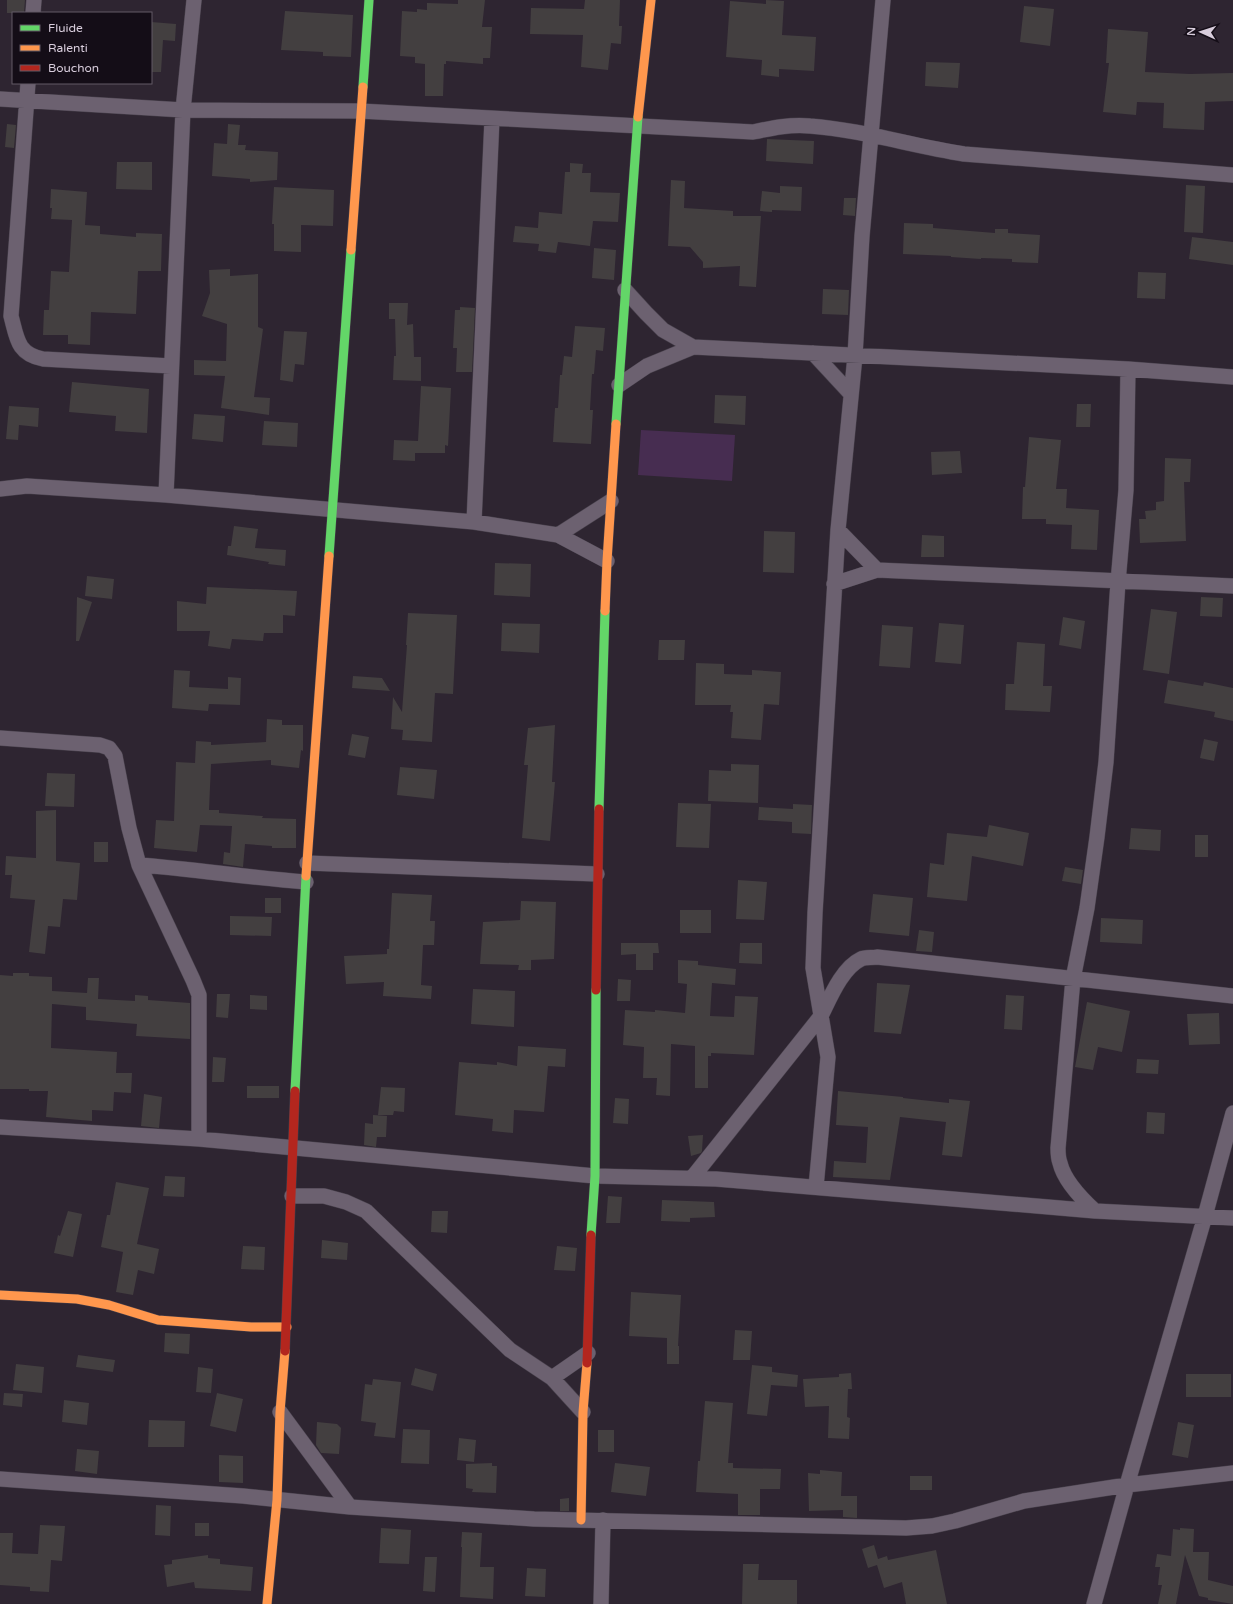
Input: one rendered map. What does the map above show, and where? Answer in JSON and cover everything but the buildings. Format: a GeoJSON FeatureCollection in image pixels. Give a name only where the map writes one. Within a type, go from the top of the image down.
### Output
{"type":"FeatureCollection","features":[{"type":"Feature","properties":{"kind":"street"},"geometry":{"type":"LineString","coordinates":[[33,12],[34,0]]}},
{"type":"Feature","properties":{"kind":"street"},"geometry":{"type":"LineString","coordinates":[[166,494],[183,110],[194,0]]}},
{"type":"Feature","properties":{"kind":"street"},"geometry":{"type":"LineString","coordinates":[[267,1604],[277,1500],[280,1412],[287,1327],[292,1196],[292,1147],[307,863],[369,0]]}},
{"type":"Feature","properties":{"kind":"street"},"geometry":{"type":"LineString","coordinates":[[581,1520],[583,1412],[588,1353],[591,1239],[595,1176],[597,874],[607,561],[637,125],[651,0]]}},
{"type":"Feature","properties":{"kind":"street"},"geometry":{"type":"LineString","coordinates":[[816,1187],[828,1057],[814,960],[834,584],[855,356],[862,236],[883,0]]}},
{"type":"Feature","properties":{"kind":"street"},"geometry":{"type":"LineString","coordinates":[[28,84],[11,316],[19,346],[32,357],[43,359],[171,366]]}},
{"type":"Feature","properties":{"kind":"street"},"geometry":{"type":"LineString","coordinates":[[0,99],[183,110],[360,111],[753,132],[779,127],[810,126],[871,135],[964,154],[1233,175]]}},
{"type":"Feature","properties":{"kind":"street"},"geometry":{"type":"LineString","coordinates":[[474,522],[492,119]]}},
{"type":"Feature","properties":{"kind":"street"},"geometry":{"type":"LineString","coordinates":[[625,290],[663,330],[693,346],[855,356],[1128,369],[1233,377]]}},
{"type":"Feature","properties":{"kind":"street"},"geometry":{"type":"LineString","coordinates":[[619,385],[648,366],[693,346]]}},
{"type":"Feature","properties":{"kind":"street"},"geometry":{"type":"LineString","coordinates":[[813,353],[851,394]]}},
{"type":"Feature","properties":{"kind":"street"},"geometry":{"type":"LineString","coordinates":[[1095,1211],[1080,1197],[1069,1182],[1060,1165],[1058,1148],[1073,979],[1087,908],[1106,762],[1118,582],[1126,490],[1128,369]]}},
{"type":"Feature","properties":{"kind":"street"},"geometry":{"type":"LineString","coordinates":[[0,489],[27,486],[166,494],[474,522],[558,535],[607,561]]}},
{"type":"Feature","properties":{"kind":"street"},"geometry":{"type":"LineString","coordinates":[[558,535],[611,501]]}},
{"type":"Feature","properties":{"kind":"street"},"geometry":{"type":"LineString","coordinates":[[838,530],[877,570]]}},
{"type":"Feature","properties":{"kind":"street"},"geometry":{"type":"LineString","coordinates":[[834,584],[877,570],[1233,586]]}},
{"type":"Feature","properties":{"kind":"street"},"geometry":{"type":"LineString","coordinates":[[0,738],[100,745],[109,748],[115,756],[128,828],[139,866],[199,995],[199,1139]]}},
{"type":"Feature","properties":{"kind":"street"},"geometry":{"type":"LineString","coordinates":[[307,863],[597,874]]}},
{"type":"Feature","properties":{"kind":"street"},"geometry":{"type":"LineString","coordinates":[[139,866],[180,868],[256,878],[306,882]]}},
{"type":"Feature","properties":{"kind":"street"},"geometry":{"type":"LineString","coordinates":[[692,1178],[821,1016],[835,987],[848,969],[862,958],[877,957],[1233,996]]}},
{"type":"Feature","properties":{"kind":"street"},"geometry":{"type":"LineString","coordinates":[[1094,1604],[1233,1113]]}},
{"type":"Feature","properties":{"kind":"street"},"geometry":{"type":"LineString","coordinates":[[0,1127],[199,1139],[595,1176],[692,1178],[1095,1211],[1233,1218]]}},
{"type":"Feature","properties":{"kind":"street"},"geometry":{"type":"LineString","coordinates":[[292,1196],[324,1196],[346,1202],[366,1211],[510,1350],[552,1378],[583,1412]]}},
{"type":"Feature","properties":{"kind":"street"},"geometry":{"type":"LineString","coordinates":[[0,1295],[77,1299],[110,1305],[158,1320],[251,1327],[287,1327]]}},
{"type":"Feature","properties":{"kind":"street"},"geometry":{"type":"LineString","coordinates":[[552,1378],[588,1353]]}},
{"type":"Feature","properties":{"kind":"street"},"geometry":{"type":"LineString","coordinates":[[280,1412],[350,1507]]}},
{"type":"Feature","properties":{"kind":"street"},"geometry":{"type":"LineString","coordinates":[[0,1479],[243,1496],[350,1507],[527,1519],[906,1528],[932,1526],[955,1521],[1024,1501],[1127,1485],[1233,1473]]}},
{"type":"Feature","properties":{"kind":"street"},"geometry":{"type":"LineString","coordinates":[[601,1604],[603,1520]]}},
{"type":"Feature","properties":{"kind":"shaded area"},"geometry":{"type":"Polygon","coordinates":[[[641,430],[735,435],[732,481],[638,475],[641,430]]]}},
{"type":"Feature","properties":{"kind":"traffic: fast"},"geometry":{"type":"LineString","coordinates":[[363,87],[369,0]]}},
{"type":"Feature","properties":{"kind":"traffic: fast"},"geometry":{"type":"LineString","coordinates":[[616,424],[638,117]]}},
{"type":"Feature","properties":{"kind":"traffic: fast"},"geometry":{"type":"LineString","coordinates":[[329,556],[351,250]]}},
{"type":"Feature","properties":{"kind":"traffic: fast"},"geometry":{"type":"LineString","coordinates":[[599,809],[605,611]]}},
{"type":"Feature","properties":{"kind":"traffic: fast"},"geometry":{"type":"LineString","coordinates":[[295,1091],[306,876]]}},
{"type":"Feature","properties":{"kind":"traffic: fast"},"geometry":{"type":"LineString","coordinates":[[591,1235],[595,1176],[596,990]]}},
{"type":"Feature","properties":{"kind":"traffic: slow"},"geometry":{"type":"LineString","coordinates":[[638,117],[651,0]]}},
{"type":"Feature","properties":{"kind":"traffic: slow"},"geometry":{"type":"LineString","coordinates":[[351,250],[363,87]]}},
{"type":"Feature","properties":{"kind":"traffic: slow"},"geometry":{"type":"LineString","coordinates":[[605,611],[616,424]]}},
{"type":"Feature","properties":{"kind":"traffic: slow"},"geometry":{"type":"LineString","coordinates":[[306,876],[329,556]]}},
{"type":"Feature","properties":{"kind":"traffic: slow"},"geometry":{"type":"LineString","coordinates":[[0,1295],[77,1299],[109,1305],[158,1320],[251,1327],[287,1327]]}},
{"type":"Feature","properties":{"kind":"traffic: slow"},"geometry":{"type":"LineString","coordinates":[[267,1604],[277,1500],[280,1412],[285,1351]]}},
{"type":"Feature","properties":{"kind":"traffic: slow"},"geometry":{"type":"LineString","coordinates":[[581,1520],[583,1412],[587,1363]]}},
{"type":"Feature","properties":{"kind":"traffic: jam"},"geometry":{"type":"LineString","coordinates":[[596,990],[599,809]]}},
{"type":"Feature","properties":{"kind":"traffic: jam"},"geometry":{"type":"LineString","coordinates":[[285,1351],[295,1091]]}},
{"type":"Feature","properties":{"kind":"traffic: jam"},"geometry":{"type":"LineString","coordinates":[[587,1363],[591,1235]]}}]}
